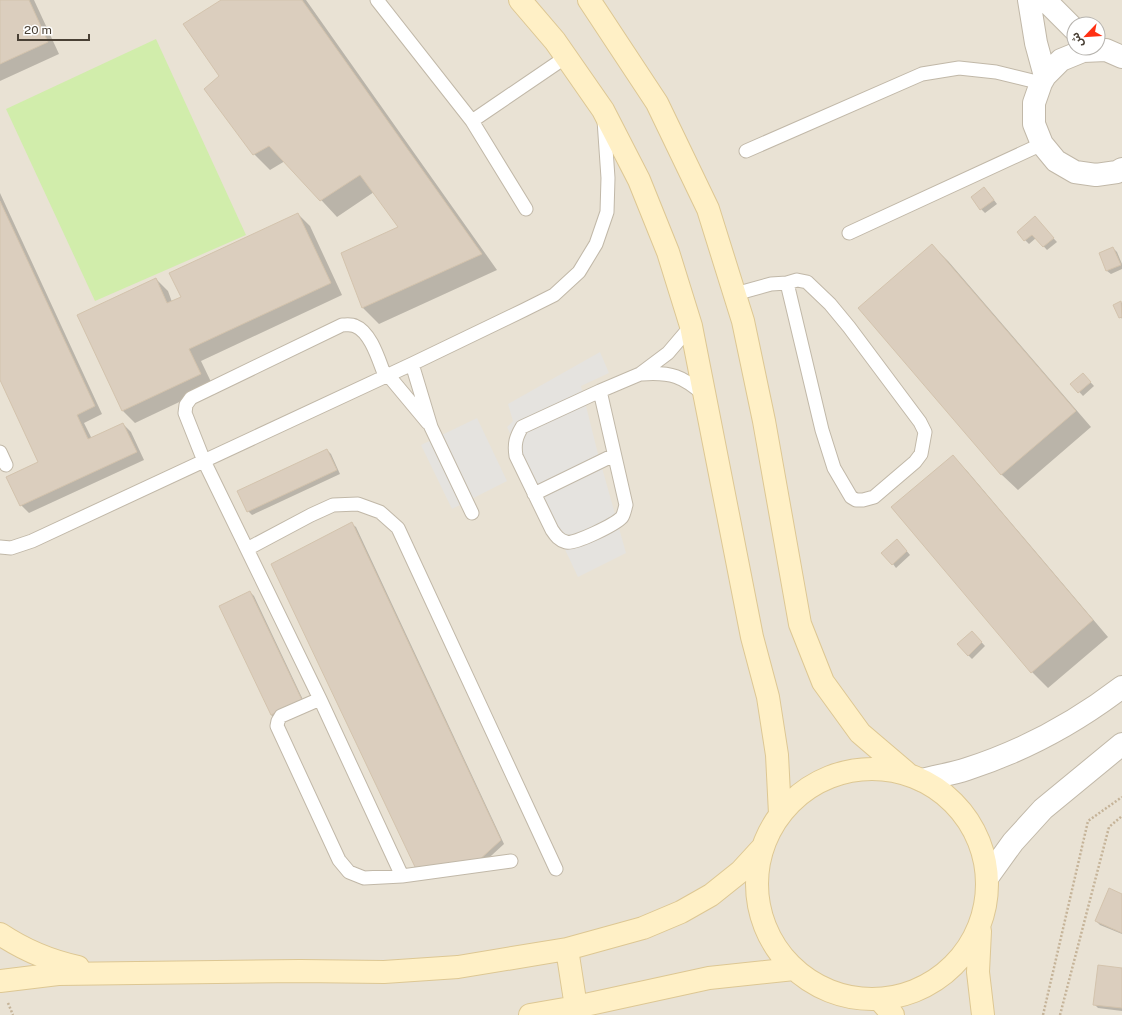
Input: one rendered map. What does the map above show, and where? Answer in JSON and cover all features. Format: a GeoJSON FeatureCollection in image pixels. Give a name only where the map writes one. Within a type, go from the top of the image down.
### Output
{"type":"FeatureCollection","features":[{"type":"Feature","properties":{"kind":"street"},"geometry":{"type":"LineString","coordinates":[[520,0],[555,41],[603,110],[642,187],[668,252],[691,326],[752,637],[768,697],[777,755],[780,814]]}},
{"type":"Feature","properties":{"kind":"street"},"geometry":{"type":"LineString","coordinates":[[1029,0],[1043,79]]}},
{"type":"Feature","properties":{"kind":"street"},"geometry":{"type":"LineString","coordinates":[[1045,0],[1066,21]]}},
{"type":"Feature","properties":{"kind":"street"},"geometry":{"type":"LineString","coordinates":[[592,2],[658,103],[708,209],[743,321],[764,421],[800,624],[823,682],[860,734],[915,777],[955,804],[977,838],[987,878],[986,901],[980,922],[965,952],[941,976],[886,1007],[848,997],[819,986],[794,969],[777,949],[764,925],[758,900],[757,873],[762,847]]}},
{"type":"Feature","properties":{"kind":"street"},"geometry":{"type":"LineString","coordinates":[[1109,51],[1083,51],[1061,60],[1043,79],[1034,103],[1034,124],[1042,144],[1056,161],[1075,172],[1096,176],[1118,172],[1122,169]]}},
{"type":"Feature","properties":{"kind":"street"},"geometry":{"type":"LineString","coordinates":[[0,981],[58,974],[300,971],[384,972],[458,967],[567,949],[643,928],[681,912],[711,895],[741,871],[762,847],[780,814],[805,789],[838,773],[873,768],[915,777],[966,769],[1008,755],[1054,732],[1086,713],[1122,687]]}},
{"type":"Feature","properties":{"kind":"street"},"geometry":{"type":"LineString","coordinates":[[987,878],[1013,842],[1043,809],[1122,744]]}},
{"type":"Feature","properties":{"kind":"street"},"geometry":{"type":"LineString","coordinates":[[980,922],[978,972],[983,1015]]}},
{"type":"Feature","properties":{"kind":"street"},"geometry":{"type":"LineString","coordinates":[[0,934],[16,944],[57,962],[105,974]]}},
{"type":"Feature","properties":{"kind":"street"},"geometry":{"type":"LineString","coordinates":[[567,949],[575,1011]]}},
{"type":"Feature","properties":{"kind":"street"},"geometry":{"type":"LineString","coordinates":[[530,1015],[575,1011],[709,978],[794,969]]}},
{"type":"Feature","properties":{"kind":"lane"},"geometry":{"type":"LineString","coordinates":[[377,0],[472,121],[526,209]]}},
{"type":"Feature","properties":{"kind":"lane"},"geometry":{"type":"LineString","coordinates":[[472,121],[566,57]]}},
{"type":"Feature","properties":{"kind":"lane"},"geometry":{"type":"LineString","coordinates":[[746,152],[922,74],[959,68],[1043,79]]}},
{"type":"Feature","properties":{"kind":"lane"},"geometry":{"type":"LineString","coordinates":[[0,547],[11,548],[32,541],[387,376],[554,295],[578,272],[596,244],[607,212],[608,178],[603,110]]}},
{"type":"Feature","properties":{"kind":"lane"},"geometry":{"type":"LineString","coordinates":[[849,233],[1042,144]]}},
{"type":"Feature","properties":{"kind":"lane"},"geometry":{"type":"LineString","coordinates":[[735,294],[771,284],[787,283],[797,280],[807,282],[830,304],[849,327],[916,416],[925,432],[921,454],[915,462],[874,497],[863,500],[856,500],[851,497],[834,468],[822,430],[787,283]]}},
{"type":"Feature","properties":{"kind":"lane"},"geometry":{"type":"LineString","coordinates":[[402,876],[320,699],[204,461],[185,413],[186,405],[191,398],[337,327],[342,325],[353,325],[362,330],[369,339],[387,376],[432,427]]}},
{"type":"Feature","properties":{"kind":"lane"},"geometry":{"type":"LineString","coordinates":[[600,391],[626,505],[623,516],[615,522],[580,541],[567,543],[558,539],[552,530],[516,456],[514,446],[517,435],[522,427],[600,391],[640,374],[668,353],[691,326]]}},
{"type":"Feature","properties":{"kind":"lane"},"geometry":{"type":"LineString","coordinates":[[412,364],[432,427],[472,513]]}},
{"type":"Feature","properties":{"kind":"lane"},"geometry":{"type":"LineString","coordinates":[[640,374],[658,373],[675,376],[691,384],[704,395]]}},
{"type":"Feature","properties":{"kind":"lane"},"geometry":{"type":"LineString","coordinates":[[0,452],[6,465]]}},
{"type":"Feature","properties":{"kind":"lane"},"geometry":{"type":"LineString","coordinates":[[534,494],[614,455]]}},
{"type":"Feature","properties":{"kind":"lane"},"geometry":{"type":"LineString","coordinates":[[247,549],[311,514],[333,505],[358,504],[380,512],[398,528],[556,869]]}},
{"type":"Feature","properties":{"kind":"lane"},"geometry":{"type":"LineString","coordinates":[[320,699],[281,716],[277,726],[343,867],[349,872],[364,878],[402,876],[511,861]]}},
{"type":"Feature","properties":{"kind":"path"},"geometry":{"type":"LineString","coordinates":[[1043,1015],[1088,821],[1122,797]]}},
{"type":"Feature","properties":{"kind":"path"},"geometry":{"type":"LineString","coordinates":[[1060,1015],[1109,827],[1122,816]]}},
{"type":"Feature","properties":{"kind":"shaded area"},"geometry":{"type":"Polygon","coordinates":[[[0,0],[1122,0],[1122,1015],[0,1015],[0,0]]]}},
{"type":"Feature","properties":{"kind":"shaded area"},"geometry":{"type":"Polygon","coordinates":[[[600,352],[609,373],[581,386],[597,450],[626,553],[578,577],[507,427],[513,421],[508,404],[600,352]]]}},
{"type":"Feature","properties":{"kind":"shaded area"},"geometry":{"type":"Polygon","coordinates":[[[477,418],[507,481],[452,509],[421,445],[477,418]]]}},
{"type":"Feature","properties":{"kind":"green space"},"geometry":{"type":"Polygon","coordinates":[[[156,39],[246,235],[95,301],[6,109],[156,39]]]}},
{"type":"Feature","properties":{"kind":"building"},"geometry":{"type":"Polygon","coordinates":[[[0,0],[29,0],[48,42],[0,64],[0,0]]]}},
{"type":"Feature","properties":{"kind":"building"},"geometry":{"type":"Polygon","coordinates":[[[221,0],[302,0],[482,254],[362,308],[341,253],[398,227],[360,175],[320,201],[269,146],[253,155],[204,89],[219,76],[183,24],[221,0]]]}},
{"type":"Feature","properties":{"kind":"building"},"geometry":{"type":"Polygon","coordinates":[[[984,187],[994,200],[980,210],[971,197],[984,187]]]}},
{"type":"Feature","properties":{"kind":"building"},"geometry":{"type":"Polygon","coordinates":[[[0,201],[95,406],[77,415],[88,439],[123,423],[137,452],[20,506],[6,477],[38,462],[0,380],[0,201]]]}},
{"type":"Feature","properties":{"kind":"building"},"geometry":{"type":"Polygon","coordinates":[[[298,213],[331,283],[189,349],[201,374],[122,411],[77,315],[156,278],[167,303],[181,297],[169,273],[298,213]]]}},
{"type":"Feature","properties":{"kind":"building"},"geometry":{"type":"Polygon","coordinates":[[[1035,216],[1054,238],[1043,247],[1032,235],[1024,241],[1017,232],[1035,216]]]}},
{"type":"Feature","properties":{"kind":"building"},"geometry":{"type":"Polygon","coordinates":[[[932,244],[1076,411],[1001,475],[858,308],[932,244]]]}},
{"type":"Feature","properties":{"kind":"building"},"geometry":{"type":"Polygon","coordinates":[[[1113,247],[1121,265],[1106,271],[1099,253],[1113,247]]]}},
{"type":"Feature","properties":{"kind":"building"},"geometry":{"type":"Polygon","coordinates":[[[1121,301],[1122,317],[1119,318],[1113,305],[1121,301]]]}},
{"type":"Feature","properties":{"kind":"building"},"geometry":{"type":"Polygon","coordinates":[[[1083,373],[1091,382],[1078,393],[1070,384],[1083,373]]]}},
{"type":"Feature","properties":{"kind":"building"},"geometry":{"type":"Polygon","coordinates":[[[327,449],[337,470],[247,512],[237,491],[327,449]]]}},
{"type":"Feature","properties":{"kind":"building"},"geometry":{"type":"Polygon","coordinates":[[[953,455],[1093,620],[1031,673],[891,507],[953,455]]]}},
{"type":"Feature","properties":{"kind":"building"},"geometry":{"type":"Polygon","coordinates":[[[352,522],[501,840],[477,862],[416,869],[271,564],[352,522]]]}},
{"type":"Feature","properties":{"kind":"building"},"geometry":{"type":"Polygon","coordinates":[[[897,539],[907,551],[892,565],[881,553],[897,539]]]}},
{"type":"Feature","properties":{"kind":"building"},"geometry":{"type":"Polygon","coordinates":[[[250,591],[302,700],[271,715],[219,606],[250,591]]]}},
{"type":"Feature","properties":{"kind":"building"},"geometry":{"type":"Polygon","coordinates":[[[972,631],[982,642],[968,656],[957,644],[972,631]]]}},
{"type":"Feature","properties":{"kind":"building"},"geometry":{"type":"Polygon","coordinates":[[[1109,888],[1122,894],[1122,933],[1095,921],[1109,888]]]}},
{"type":"Feature","properties":{"kind":"building"},"geometry":{"type":"Polygon","coordinates":[[[1098,965],[1122,968],[1122,1008],[1093,1005],[1098,965]]]}}]}
